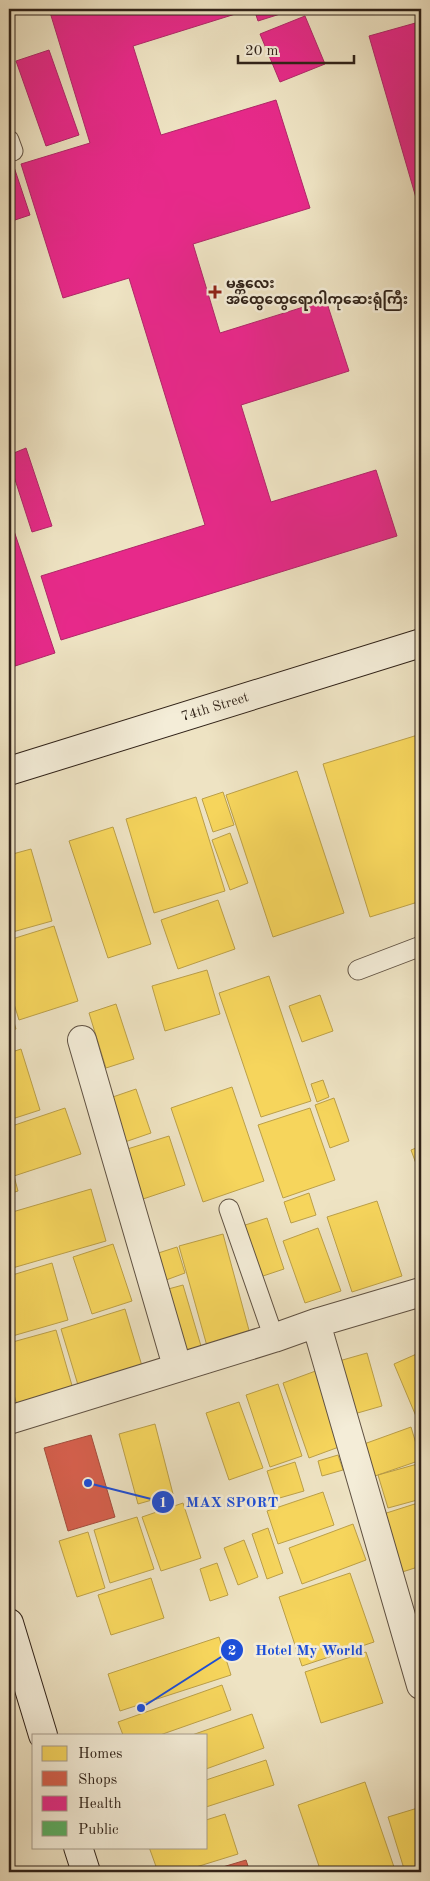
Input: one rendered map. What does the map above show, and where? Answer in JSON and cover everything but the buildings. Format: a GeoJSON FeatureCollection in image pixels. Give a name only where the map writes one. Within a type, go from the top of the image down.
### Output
{"type":"FeatureCollection","features":[{"type":"Feature","properties":{"kind":"street","name":"74th Street"},"geometry":{"type":"LineString","coordinates":[[9,771],[421,643]]}},
{"type":"Feature","properties":{"kind":"street"},"geometry":{"type":"LineString","coordinates":[[82,1040],[178,1366]]}},
{"type":"Feature","properties":{"kind":"street"},"geometry":{"type":"LineString","coordinates":[[9,1420],[178,1366],[274,1338],[316,1322],[421,1292]]}},
{"type":"Feature","properties":{"kind":"street"},"geometry":{"type":"LineString","coordinates":[[316,1322],[421,1685]]}},
{"type":"Feature","properties":{"kind":"street"},"geometry":{"type":"LineString","coordinates":[[9,1623],[44,1734]]}},
{"type":"Feature","properties":{"kind":"street"},"geometry":{"type":"LineString","coordinates":[[78,1848],[86,1872]]}},
{"type":"Feature","properties":{"kind":"lane"},"geometry":{"type":"LineString","coordinates":[[358,970],[421,946]]}},
{"type":"Feature","properties":{"kind":"lane"},"geometry":{"type":"LineString","coordinates":[[229,1209],[274,1338]]}},
{"type":"Feature","properties":{"kind":"place","name":"မန္တလေး အထွေထွေရောဂါကုဆေးရုံကြီး"},"geometry":{"type":"Point","coordinates":[215,292]}},
{"type":"Feature","properties":{"kind":"place","name":"MAX SPORT"},"geometry":{"type":"Point","coordinates":[88,1483]}},
{"type":"Feature","properties":{"kind":"place","name":"Hotel My World"},"geometry":{"type":"Point","coordinates":[141,1708]}}]}
